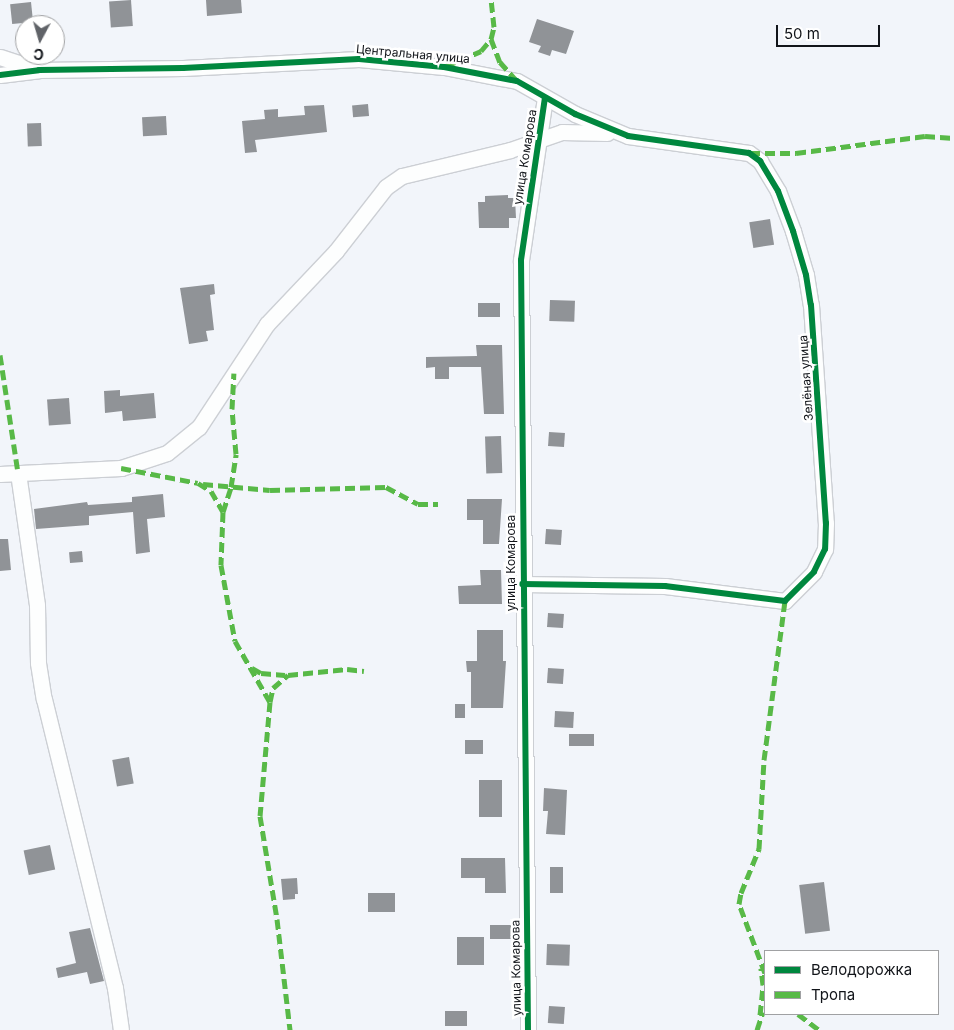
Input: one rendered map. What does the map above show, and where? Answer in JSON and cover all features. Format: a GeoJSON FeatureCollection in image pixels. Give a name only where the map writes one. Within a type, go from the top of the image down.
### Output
{"type":"FeatureCollection","features":[{"type":"Feature","properties":{"kind":"street"},"geometry":{"type":"LineString","coordinates":[[0,57],[39,70]]}},
{"type":"Feature","properties":{"kind":"street","name":"Центральная улица"},"geometry":{"type":"LineString","coordinates":[[0,75],[39,70],[184,68],[359,59],[501,75],[517,81],[546,98],[628,136],[749,153]]}},
{"type":"Feature","properties":{"kind":"street","name":"улица Комарова"},"geometry":{"type":"LineString","coordinates":[[528,1030],[522,584],[521,260],[546,98]]}},
{"type":"Feature","properties":{"kind":"street"},"geometry":{"type":"LineString","coordinates":[[0,474],[121,468],[147,462],[183,441],[199,427],[267,324],[336,251],[386,187],[402,176],[539,141],[562,132],[578,131],[628,136]]}},
{"type":"Feature","properties":{"kind":"street","name":"Зелёная улица"},"geometry":{"type":"LineString","coordinates":[[522,584],[665,586],[785,601],[814,572],[824,549],[826,523],[818,373],[806,276],[793,231],[770,175],[749,153]]}},
{"type":"Feature","properties":{"kind":"street"},"geometry":{"type":"LineString","coordinates":[[18,473],[37,605],[38,663],[44,698],[115,988],[121,1030]]}},
{"type":"Feature","properties":{"kind":"building"},"geometry":{"type":"Polygon","coordinates":[[[131,0],[133,26],[111,27],[109,2],[131,0]]]}},
{"type":"Feature","properties":{"kind":"building"},"geometry":{"type":"Polygon","coordinates":[[[206,0],[241,0],[242,13],[207,16],[206,0]]]}},
{"type":"Feature","properties":{"kind":"building"},"geometry":{"type":"Polygon","coordinates":[[[31,2],[32,15],[15,15],[15,24],[12,24],[10,4],[31,2]]]}},
{"type":"Feature","properties":{"kind":"building"},"geometry":{"type":"Polygon","coordinates":[[[537,19],[574,31],[566,54],[552,50],[550,56],[538,52],[541,46],[529,42],[537,19]]]}},
{"type":"Feature","properties":{"kind":"building"},"geometry":{"type":"Polygon","coordinates":[[[368,104],[369,116],[353,117],[352,105],[368,104]]]}},
{"type":"Feature","properties":{"kind":"building"},"geometry":{"type":"Polygon","coordinates":[[[324,105],[327,132],[255,140],[257,152],[245,153],[242,121],[265,119],[264,110],[278,109],[278,117],[305,115],[304,106],[324,105]]]}},
{"type":"Feature","properties":{"kind":"building"},"geometry":{"type":"Polygon","coordinates":[[[166,116],[167,135],[143,136],[142,117],[166,116]]]}},
{"type":"Feature","properties":{"kind":"building"},"geometry":{"type":"Polygon","coordinates":[[[27,123],[41,123],[42,146],[28,146],[27,123]]]}},
{"type":"Feature","properties":{"kind":"building"},"geometry":{"type":"Polygon","coordinates":[[[508,195],[508,198],[515,198],[516,218],[509,218],[509,228],[479,228],[478,202],[485,202],[485,196],[508,195]]]}},
{"type":"Feature","properties":{"kind":"building"},"geometry":{"type":"Polygon","coordinates":[[[770,219],[774,245],[753,248],[749,222],[770,219]]]}},
{"type":"Feature","properties":{"kind":"building"},"geometry":{"type":"Polygon","coordinates":[[[214,284],[215,294],[210,295],[214,330],[206,331],[208,341],[189,344],[180,288],[214,284]]]}},
{"type":"Feature","properties":{"kind":"building"},"geometry":{"type":"Polygon","coordinates":[[[550,300],[575,301],[574,322],[549,321],[550,300]]]}},
{"type":"Feature","properties":{"kind":"building"},"geometry":{"type":"Polygon","coordinates":[[[478,303],[500,303],[500,317],[478,317],[478,303]]]}},
{"type":"Feature","properties":{"kind":"building"},"geometry":{"type":"Polygon","coordinates":[[[476,345],[502,345],[504,414],[484,414],[481,367],[449,367],[449,379],[435,379],[435,367],[426,368],[426,357],[477,356],[476,345]]]}},
{"type":"Feature","properties":{"kind":"building"},"geometry":{"type":"Polygon","coordinates":[[[120,390],[120,396],[154,393],[156,418],[123,421],[122,411],[105,413],[104,391],[120,390]]]}},
{"type":"Feature","properties":{"kind":"building"},"geometry":{"type":"Polygon","coordinates":[[[69,398],[71,424],[49,425],[47,400],[69,398]]]}},
{"type":"Feature","properties":{"kind":"building"},"geometry":{"type":"Polygon","coordinates":[[[549,432],[565,433],[564,447],[548,446],[549,432]]]}},
{"type":"Feature","properties":{"kind":"building"},"geometry":{"type":"Polygon","coordinates":[[[501,436],[502,473],[486,474],[485,437],[501,436]]]}},
{"type":"Feature","properties":{"kind":"building"},"geometry":{"type":"Polygon","coordinates":[[[163,494],[165,517],[147,519],[150,552],[136,554],[133,512],[89,516],[89,525],[36,529],[34,509],[87,502],[88,505],[132,502],[132,497],[163,494]]]}},
{"type":"Feature","properties":{"kind":"building"},"geometry":{"type":"Polygon","coordinates":[[[467,499],[502,499],[499,544],[483,544],[483,520],[467,520],[467,499]]]}},
{"type":"Feature","properties":{"kind":"building"},"geometry":{"type":"Polygon","coordinates":[[[546,529],[562,530],[561,545],[545,544],[546,529]]]}},
{"type":"Feature","properties":{"kind":"building"},"geometry":{"type":"Polygon","coordinates":[[[0,539],[8,539],[11,570],[0,571],[0,539]]]}},
{"type":"Feature","properties":{"kind":"building"},"geometry":{"type":"Polygon","coordinates":[[[82,551],[83,562],[70,563],[69,552],[82,551]]]}},
{"type":"Feature","properties":{"kind":"building"},"geometry":{"type":"Polygon","coordinates":[[[480,570],[501,570],[502,604],[459,604],[458,586],[481,585],[480,570]]]}},
{"type":"Feature","properties":{"kind":"building"},"geometry":{"type":"Polygon","coordinates":[[[548,613],[564,614],[563,628],[547,627],[548,613]]]}},
{"type":"Feature","properties":{"kind":"building"},"geometry":{"type":"Polygon","coordinates":[[[477,630],[503,630],[503,661],[506,661],[503,708],[471,708],[471,672],[467,672],[466,661],[477,661],[477,630]]]}},
{"type":"Feature","properties":{"kind":"building"},"geometry":{"type":"Polygon","coordinates":[[[548,668],[564,669],[563,684],[547,683],[548,668]]]}},
{"type":"Feature","properties":{"kind":"building"},"geometry":{"type":"Polygon","coordinates":[[[455,704],[465,704],[465,718],[455,718],[455,704]]]}},
{"type":"Feature","properties":{"kind":"building"},"geometry":{"type":"Polygon","coordinates":[[[555,711],[574,712],[573,728],[554,727],[555,711]]]}},
{"type":"Feature","properties":{"kind":"building"},"geometry":{"type":"Polygon","coordinates":[[[569,734],[594,734],[594,746],[569,746],[569,734]]]}},
{"type":"Feature","properties":{"kind":"building"},"geometry":{"type":"Polygon","coordinates":[[[465,740],[483,740],[483,754],[465,754],[465,740]]]}},
{"type":"Feature","properties":{"kind":"building"},"geometry":{"type":"Polygon","coordinates":[[[129,757],[134,784],[117,787],[112,760],[129,757]]]}},
{"type":"Feature","properties":{"kind":"building"},"geometry":{"type":"Polygon","coordinates":[[[479,780],[502,780],[502,817],[479,817],[479,780]]]}},
{"type":"Feature","properties":{"kind":"building"},"geometry":{"type":"Polygon","coordinates":[[[544,788],[567,790],[565,835],[546,834],[548,811],[543,811],[544,788]]]}},
{"type":"Feature","properties":{"kind":"building"},"geometry":{"type":"Polygon","coordinates":[[[50,845],[55,869],[29,875],[24,851],[50,845]]]}},
{"type":"Feature","properties":{"kind":"building"},"geometry":{"type":"Polygon","coordinates":[[[461,858],[505,858],[506,893],[485,893],[485,878],[461,878],[461,858]]]}},
{"type":"Feature","properties":{"kind":"building"},"geometry":{"type":"Polygon","coordinates":[[[550,867],[563,867],[563,893],[550,893],[550,867]]]}},
{"type":"Feature","properties":{"kind":"building"},"geometry":{"type":"Polygon","coordinates":[[[297,878],[298,894],[295,894],[295,899],[283,900],[281,879],[297,878]]]}},
{"type":"Feature","properties":{"kind":"building"},"geometry":{"type":"Polygon","coordinates":[[[824,882],[830,931],[805,934],[799,885],[824,882]]]}},
{"type":"Feature","properties":{"kind":"building"},"geometry":{"type":"Polygon","coordinates":[[[368,893],[395,893],[395,912],[368,912],[368,893]]]}},
{"type":"Feature","properties":{"kind":"building"},"geometry":{"type":"Polygon","coordinates":[[[490,925],[511,925],[511,939],[490,939],[490,925]]]}},
{"type":"Feature","properties":{"kind":"building"},"geometry":{"type":"Polygon","coordinates":[[[90,928],[104,981],[90,984],[87,972],[58,978],[56,968],[76,963],[69,932],[90,928]]]}},
{"type":"Feature","properties":{"kind":"building"},"geometry":{"type":"Polygon","coordinates":[[[457,937],[484,937],[484,965],[457,965],[457,937]]]}},
{"type":"Feature","properties":{"kind":"building"},"geometry":{"type":"Polygon","coordinates":[[[547,944],[570,945],[569,966],[546,965],[547,944]]]}},
{"type":"Feature","properties":{"kind":"building"},"geometry":{"type":"Polygon","coordinates":[[[549,1006],[565,1007],[564,1024],[548,1023],[549,1006]]]}},
{"type":"Feature","properties":{"kind":"building"},"geometry":{"type":"Polygon","coordinates":[[[445,1011],[467,1011],[467,1026],[445,1026],[445,1011]]]}},
{"type":"Feature","properties":{"kind":"marked path"},"geometry":{"type":"LineString","coordinates":[[446,66],[481,51],[491,39],[494,27],[491,0]]}},
{"type":"Feature","properties":{"kind":"marked path"},"geometry":{"type":"LineString","coordinates":[[491,39],[500,62],[517,81]]}},
{"type":"Feature","properties":{"kind":"marked path"},"geometry":{"type":"LineString","coordinates":[[750,153],[796,153],[925,136],[954,138]]}},
{"type":"Feature","properties":{"kind":"marked path"},"geometry":{"type":"LineString","coordinates":[[0,355],[18,473]]}},
{"type":"Feature","properties":{"kind":"marked path"},"geometry":{"type":"LineString","coordinates":[[223,512],[231,487],[236,454],[232,409],[234,373]]}},
{"type":"Feature","properties":{"kind":"marked path"},"geometry":{"type":"LineString","coordinates":[[121,468],[198,483],[211,491],[223,512],[221,565],[235,641],[270,702],[260,816],[277,919],[290,1030]]}},
{"type":"Feature","properties":{"kind":"marked path"},"geometry":{"type":"LineString","coordinates":[[203,484],[270,490],[386,487],[418,504],[438,504]]}},
{"type":"Feature","properties":{"kind":"marked path"},"geometry":{"type":"LineString","coordinates":[[764,970],[739,904],[741,893],[759,849],[764,760],[785,601]]}},
{"type":"Feature","properties":{"kind":"marked path"},"geometry":{"type":"LineString","coordinates":[[252,668],[261,673],[285,675]]}},
{"type":"Feature","properties":{"kind":"marked path"},"geometry":{"type":"LineString","coordinates":[[270,702],[273,688],[288,675],[347,669],[364,671]]}},
{"type":"Feature","properties":{"kind":"marked path"},"geometry":{"type":"LineString","coordinates":[[760,1015],[763,985],[761,968]]}},
{"type":"Feature","properties":{"kind":"marked path"},"geometry":{"type":"LineString","coordinates":[[757,1030],[763,1012]]}},
{"type":"Feature","properties":{"kind":"marked path"},"geometry":{"type":"LineString","coordinates":[[799,1015],[819,1030]]}},
{"type":"Feature","properties":{"kind":"cycle path"},"geometry":{"type":"LineString","coordinates":[[0,75],[39,70],[183,68],[359,59],[444,67],[517,81],[575,114],[628,136],[749,153],[760,161],[778,191],[793,231],[806,275],[811,305],[826,523],[825,549],[814,572],[785,601],[665,586],[522,584]]}},
{"type":"Feature","properties":{"kind":"cycle path"},"geometry":{"type":"LineString","coordinates":[[528,1030],[521,260],[545,98]]}}]}
